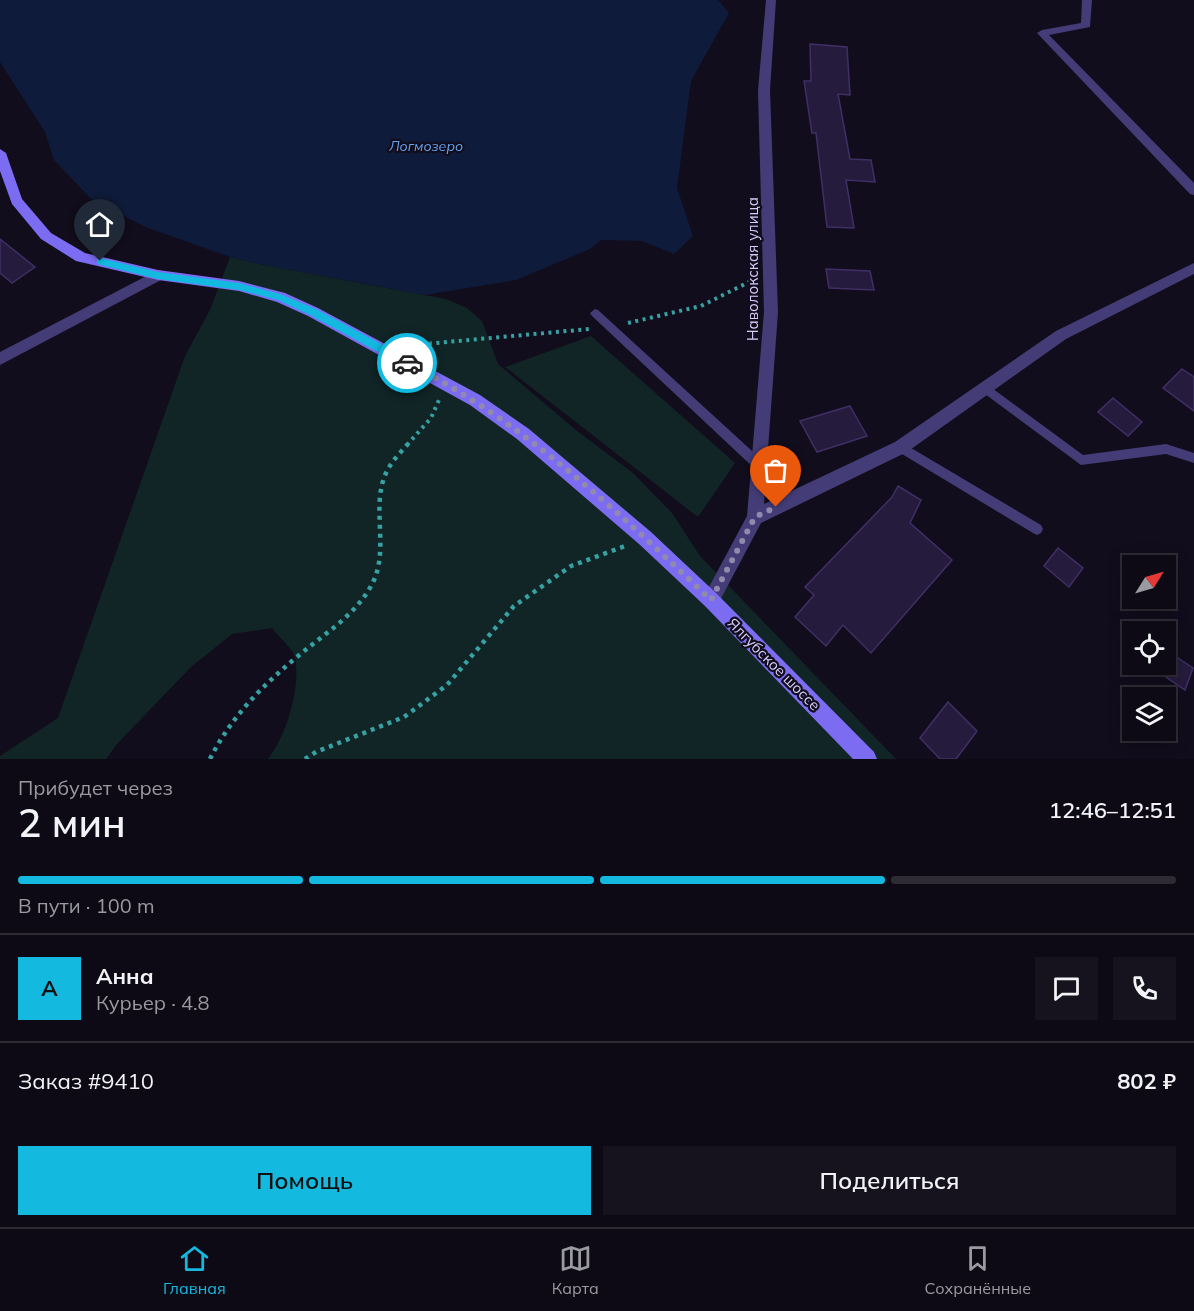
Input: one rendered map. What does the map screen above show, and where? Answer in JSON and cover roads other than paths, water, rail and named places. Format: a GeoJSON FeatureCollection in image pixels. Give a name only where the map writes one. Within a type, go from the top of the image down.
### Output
{"type":"FeatureCollection","features":[{"type":"Feature","properties":{"kind":"street","name":"Наволокская улица"},"geometry":{"type":"LineString","coordinates":[[711,600],[755,517],[771,312],[764,90],[771,0]]}},
{"type":"Feature","properties":{"kind":"street"},"geometry":{"type":"LineString","coordinates":[[1087,0],[1086,25],[1042,33],[1194,190]]}},
{"type":"Feature","properties":{"kind":"street","name":"Ялгубское шоссе"},"geometry":{"type":"LineString","coordinates":[[0,153],[16,201],[46,237],[81,257],[158,275],[239,286],[280,297],[313,312],[475,400],[523,434],[645,538],[711,600],[867,759]]}},
{"type":"Feature","properties":{"kind":"street"},"geometry":{"type":"LineString","coordinates":[[755,517],[901,447],[1061,335],[1194,268]]}},
{"type":"Feature","properties":{"kind":"street"},"geometry":{"type":"LineString","coordinates":[[0,359],[158,275]]}},
{"type":"Feature","properties":{"kind":"lane"},"geometry":{"type":"LineString","coordinates":[[595,313],[759,465]]}},
{"type":"Feature","properties":{"kind":"lane"},"geometry":{"type":"LineString","coordinates":[[985,388],[1081,460],[1166,449],[1194,458]]}},
{"type":"Feature","properties":{"kind":"lane"},"geometry":{"type":"LineString","coordinates":[[901,447],[1037,529]]}},
{"type":"Feature","properties":{"kind":"water","name":"Логмозеро"},"geometry":{"type":"Polygon","coordinates":[[[0,0],[718,0],[729,13],[691,81],[677,188],[693,236],[674,254],[642,241],[601,240],[590,249],[516,280],[425,295],[230,257],[148,228],[93,201],[54,160],[45,132],[0,62],[0,0]]]}}]}
